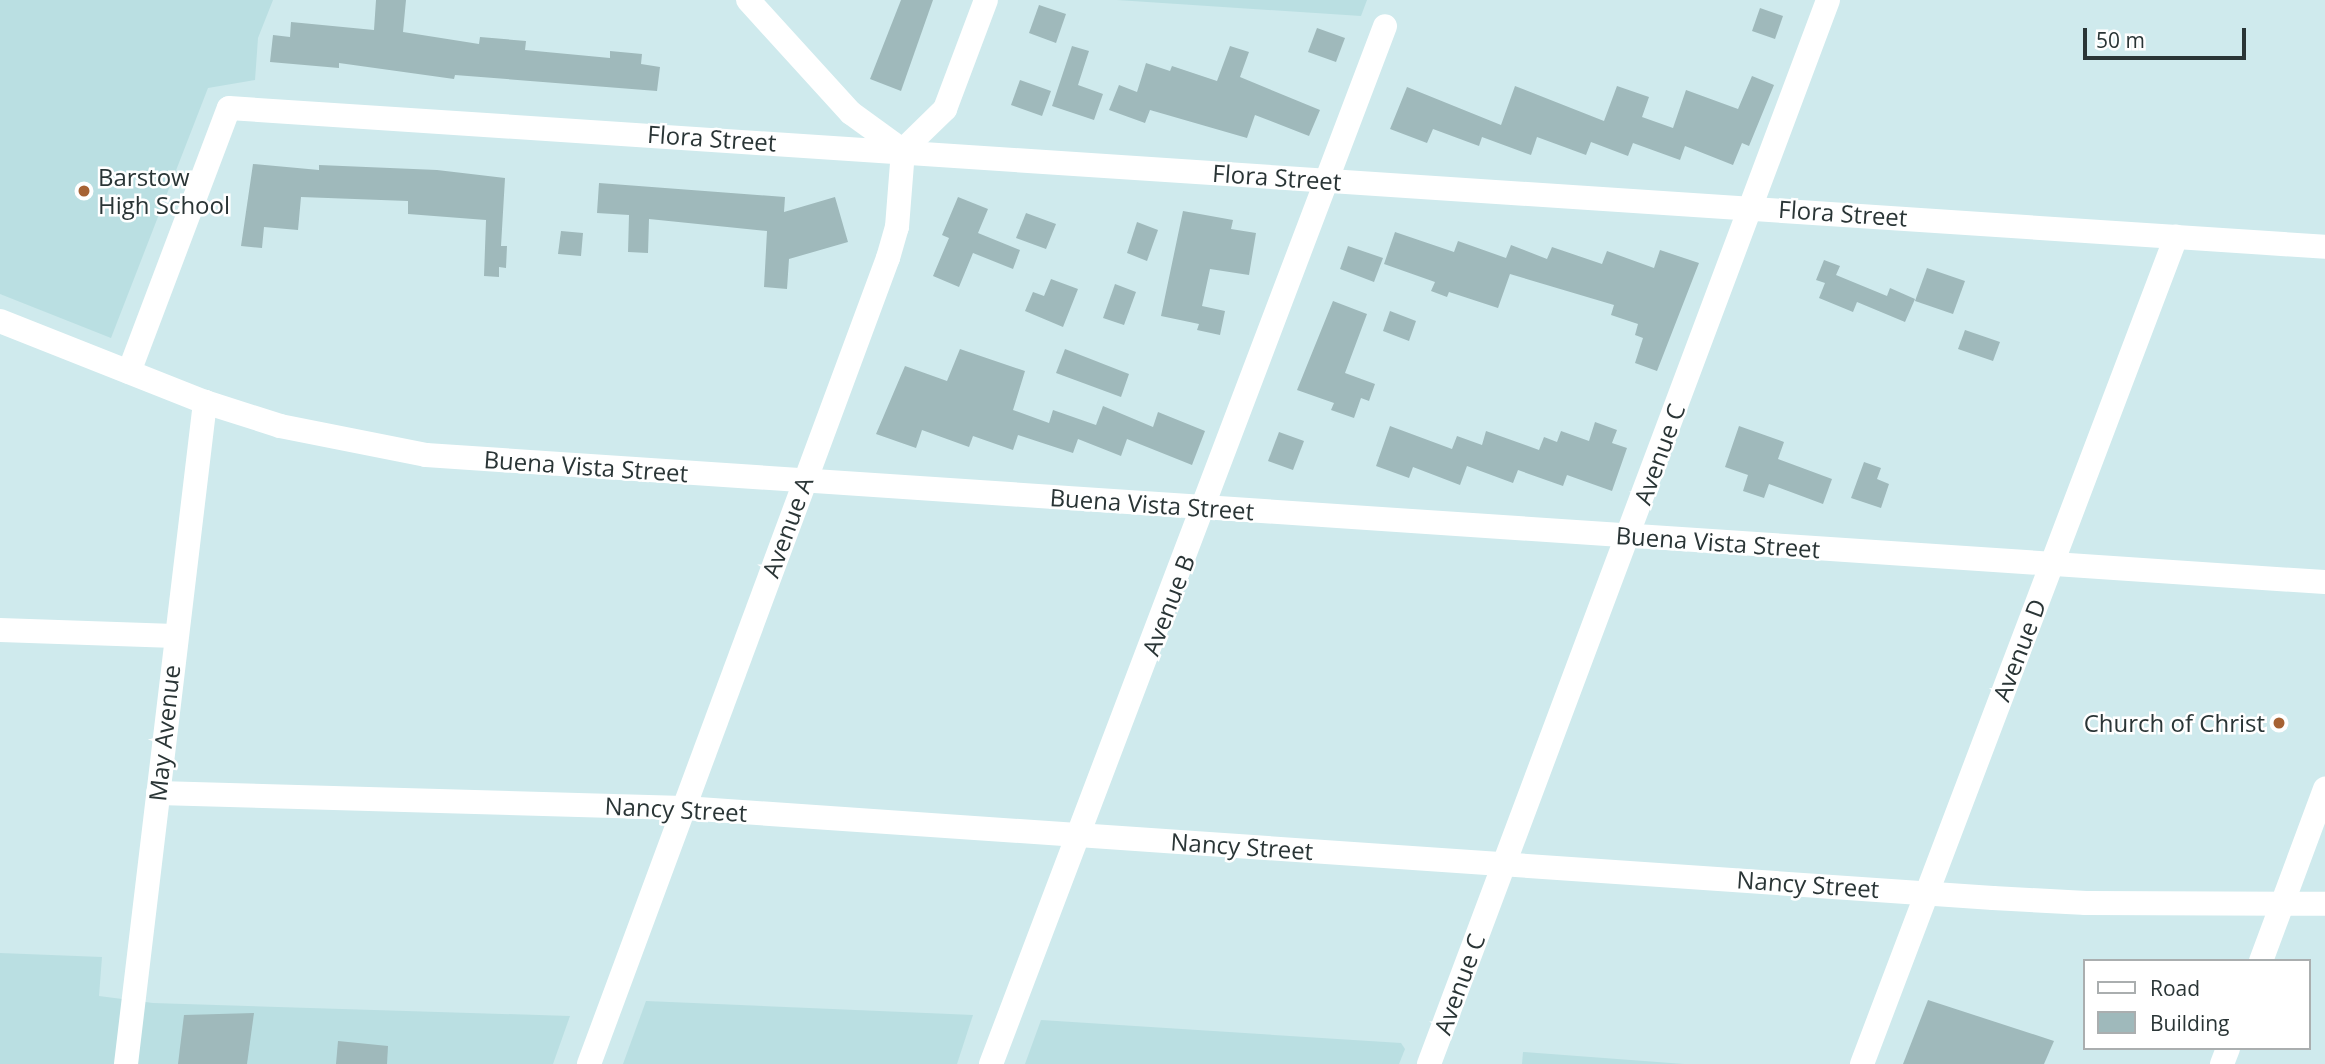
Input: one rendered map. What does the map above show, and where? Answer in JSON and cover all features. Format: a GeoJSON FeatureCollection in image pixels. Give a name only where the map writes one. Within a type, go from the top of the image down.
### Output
{"type":"FeatureCollection","features":[{"type":"Feature","properties":{"kind":"street"},"geometry":{"type":"LineString","coordinates":[[748,0],[851,113],[903,150],[945,109],[986,0]]}},
{"type":"Feature","properties":{"kind":"street","name":"Avenue C"},"geometry":{"type":"LineString","coordinates":[[1429,1064],[1828,0]]}},
{"type":"Feature","properties":{"kind":"street","name":"Avenue B"},"geometry":{"type":"LineString","coordinates":[[991,1064],[1206,507],[1385,26]]}},
{"type":"Feature","properties":{"kind":"street","name":"Flora Street"},"geometry":{"type":"LineString","coordinates":[[130,372],[229,108],[903,150],[1329,181],[1750,206],[2325,247]]}},
{"type":"Feature","properties":{"kind":"street","name":"Avenue A"},"geometry":{"type":"LineString","coordinates":[[589,1064],[888,258],[897,227],[903,150]]}},
{"type":"Feature","properties":{"kind":"street","name":"Avenue D"},"geometry":{"type":"LineString","coordinates":[[1862,1064],[2176,237]]}},
{"type":"Feature","properties":{"kind":"street","name":"Buena Vista Street"},"geometry":{"type":"LineString","coordinates":[[0,321],[205,402],[280,426],[426,455],[2050,566],[2325,582]]}},
{"type":"Feature","properties":{"kind":"street","name":"May Avenue"},"geometry":{"type":"LineString","coordinates":[[126,1064],[205,402]]}},
{"type":"Feature","properties":{"kind":"street"},"geometry":{"type":"LineString","coordinates":[[0,630],[175,636]]}},
{"type":"Feature","properties":{"kind":"street"},"geometry":{"type":"LineString","coordinates":[[2262,959],[2325,789]]}},
{"type":"Feature","properties":{"kind":"street","name":"Nancy Street"},"geometry":{"type":"LineString","coordinates":[[158,793],[684,808],[2086,904],[2325,904]]}},
{"type":"Feature","properties":{"kind":"shaded area","name":"Barstow High School"},"geometry":{"type":"Polygon","coordinates":[[[0,0],[273,0],[258,38],[255,80],[208,88],[111,338],[0,294],[0,0]]]}},
{"type":"Feature","properties":{"kind":"shaded area"},"geometry":{"type":"Polygon","coordinates":[[[1117,0],[1367,0],[1361,16],[1117,0]]]}},
{"type":"Feature","properties":{"kind":"shaded area"},"geometry":{"type":"Polygon","coordinates":[[[0,953],[102,957],[99,996],[153,1003],[570,1016],[553,1064],[0,1064],[0,953]]]}},
{"type":"Feature","properties":{"kind":"shaded area"},"geometry":{"type":"Polygon","coordinates":[[[646,1001],[973,1015],[957,1064],[623,1064],[646,1001]]]}},
{"type":"Feature","properties":{"kind":"shaded area"},"geometry":{"type":"Polygon","coordinates":[[[1041,1020],[1401,1043],[1405,1049],[1399,1064],[1025,1064],[1041,1020]]]}},
{"type":"Feature","properties":{"kind":"shaded area"},"geometry":{"type":"Polygon","coordinates":[[[1523,1052],[1684,1064],[1522,1064],[1523,1052]]]}},
{"type":"Feature","properties":{"kind":"building"},"geometry":{"type":"Polygon","coordinates":[[[376,0],[406,0],[403,32],[479,44],[480,37],[526,41],[525,50],[610,58],[610,51],[642,54],[641,64],[660,67],[657,91],[455,75],[454,79],[339,63],[339,68],[270,62],[273,35],[290,37],[291,22],[374,30],[376,0]]]}},
{"type":"Feature","properties":{"kind":"building"},"geometry":{"type":"Polygon","coordinates":[[[901,0],[933,0],[901,91],[870,79],[901,0]]]}},
{"type":"Feature","properties":{"kind":"building"},"geometry":{"type":"Polygon","coordinates":[[[1039,5],[1066,14],[1056,43],[1029,33],[1039,5]]]}},
{"type":"Feature","properties":{"kind":"building"},"geometry":{"type":"Polygon","coordinates":[[[1760,8],[1783,16],[1775,39],[1752,31],[1760,8]]]}},
{"type":"Feature","properties":{"kind":"building"},"geometry":{"type":"Polygon","coordinates":[[[1317,28],[1345,38],[1336,62],[1308,52],[1317,28]]]}},
{"type":"Feature","properties":{"kind":"building"},"geometry":{"type":"Polygon","coordinates":[[[1072,46],[1089,51],[1078,85],[1103,94],[1094,120],[1052,106],[1072,46]]]}},
{"type":"Feature","properties":{"kind":"building"},"geometry":{"type":"Polygon","coordinates":[[[1230,46],[1249,52],[1240,77],[1320,110],[1309,136],[1255,115],[1247,138],[1150,110],[1145,123],[1109,110],[1119,85],[1137,92],[1146,63],[1170,71],[1172,66],[1217,81],[1230,46]]]}},
{"type":"Feature","properties":{"kind":"building"},"geometry":{"type":"Polygon","coordinates":[[[1752,76],[1774,85],[1749,146],[1742,143],[1733,165],[1685,146],[1680,160],[1633,143],[1628,156],[1591,142],[1586,155],[1537,137],[1531,155],[1482,137],[1479,146],[1433,129],[1427,143],[1390,129],[1407,87],[1501,125],[1515,86],[1604,121],[1617,86],[1649,97],[1642,117],[1673,128],[1686,90],[1738,109],[1752,76]]]}},
{"type":"Feature","properties":{"kind":"building"},"geometry":{"type":"Polygon","coordinates":[[[1020,80],[1051,91],[1042,116],[1011,105],[1020,80]]]}},
{"type":"Feature","properties":{"kind":"building"},"geometry":{"type":"Polygon","coordinates":[[[253,164],[319,170],[319,165],[437,170],[505,178],[501,246],[507,246],[506,268],[499,267],[499,277],[484,276],[486,220],[408,214],[408,201],[301,197],[298,230],[264,227],[262,248],[241,246],[253,164]]]}},
{"type":"Feature","properties":{"kind":"building"},"geometry":{"type":"Polygon","coordinates":[[[599,183],[785,197],[784,212],[835,197],[848,242],[789,259],[787,289],[764,287],[767,231],[649,219],[648,253],[628,252],[629,215],[597,213],[599,183]]]}},
{"type":"Feature","properties":{"kind":"building"},"geometry":{"type":"Polygon","coordinates":[[[958,197],[988,209],[978,233],[1020,250],[1013,269],[973,253],[959,287],[933,276],[949,238],[942,235],[958,197]]]}},
{"type":"Feature","properties":{"kind":"building"},"geometry":{"type":"Polygon","coordinates":[[[1183,211],[1233,220],[1231,229],[1256,233],[1249,275],[1210,269],[1202,306],[1225,311],[1220,335],[1197,330],[1199,324],[1161,316],[1183,211]]]}},
{"type":"Feature","properties":{"kind":"building"},"geometry":{"type":"Polygon","coordinates":[[[1026,213],[1056,224],[1046,249],[1016,238],[1026,213]]]}},
{"type":"Feature","properties":{"kind":"building"},"geometry":{"type":"Polygon","coordinates":[[[1137,222],[1158,230],[1147,261],[1127,253],[1137,222]]]}},
{"type":"Feature","properties":{"kind":"building"},"geometry":{"type":"Polygon","coordinates":[[[561,231],[583,233],[581,256],[558,254],[561,231]]]}},
{"type":"Feature","properties":{"kind":"building"},"geometry":{"type":"Polygon","coordinates":[[[1395,232],[1454,252],[1458,241],[1506,258],[1511,245],[1547,259],[1552,247],[1602,264],[1607,251],[1654,268],[1660,250],[1699,263],[1657,371],[1635,363],[1643,338],[1635,335],[1638,324],[1611,315],[1614,305],[1510,274],[1498,308],[1449,292],[1447,297],[1431,291],[1435,282],[1384,264],[1395,232]]]}},
{"type":"Feature","properties":{"kind":"building"},"geometry":{"type":"Polygon","coordinates":[[[1348,246],[1383,258],[1374,282],[1340,269],[1348,246]]]}},
{"type":"Feature","properties":{"kind":"building"},"geometry":{"type":"Polygon","coordinates":[[[1824,260],[1840,266],[1836,275],[1887,296],[1890,288],[1915,299],[1905,322],[1857,302],[1853,312],[1819,298],[1825,283],[1816,280],[1824,260]]]}},
{"type":"Feature","properties":{"kind":"building"},"geometry":{"type":"Polygon","coordinates":[[[1927,268],[1965,281],[1953,314],[1915,301],[1927,268]]]}},
{"type":"Feature","properties":{"kind":"building"},"geometry":{"type":"Polygon","coordinates":[[[1051,279],[1078,289],[1063,327],[1025,311],[1033,292],[1044,296],[1051,279]]]}},
{"type":"Feature","properties":{"kind":"building"},"geometry":{"type":"Polygon","coordinates":[[[1115,284],[1136,292],[1124,325],[1103,318],[1115,284]]]}},
{"type":"Feature","properties":{"kind":"building"},"geometry":{"type":"Polygon","coordinates":[[[1333,301],[1367,314],[1345,373],[1375,384],[1369,401],[1361,398],[1354,418],[1331,410],[1334,403],[1297,390],[1333,301]]]}},
{"type":"Feature","properties":{"kind":"building"},"geometry":{"type":"Polygon","coordinates":[[[1390,311],[1416,321],[1409,341],[1383,331],[1390,311]]]}},
{"type":"Feature","properties":{"kind":"building"},"geometry":{"type":"Polygon","coordinates":[[[1965,330],[2000,342],[1993,361],[1958,349],[1965,330]]]}},
{"type":"Feature","properties":{"kind":"building"},"geometry":{"type":"Polygon","coordinates":[[[960,349],[1025,371],[1013,410],[1049,423],[1053,410],[1096,425],[1103,406],[1153,427],[1158,412],[1205,431],[1192,465],[1127,439],[1121,456],[1078,439],[1073,453],[1018,435],[1013,450],[973,436],[969,447],[922,430],[916,448],[876,434],[905,366],[947,381],[960,349]]]}},
{"type":"Feature","properties":{"kind":"building"},"geometry":{"type":"Polygon","coordinates":[[[1065,349],[1129,374],[1121,397],[1056,373],[1065,349]]]}},
{"type":"Feature","properties":{"kind":"building"},"geometry":{"type":"Polygon","coordinates":[[[1595,422],[1617,430],[1612,443],[1627,448],[1612,491],[1567,475],[1563,486],[1518,470],[1513,483],[1467,466],[1460,485],[1413,467],[1409,478],[1376,466],[1390,426],[1452,449],[1457,436],[1482,445],[1486,431],[1539,450],[1544,437],[1557,442],[1561,431],[1589,441],[1595,422]]]}},
{"type":"Feature","properties":{"kind":"building"},"geometry":{"type":"Polygon","coordinates":[[[1739,426],[1784,442],[1778,459],[1832,479],[1823,504],[1769,484],[1764,498],[1743,491],[1748,475],[1725,467],[1739,426]]]}},
{"type":"Feature","properties":{"kind":"building"},"geometry":{"type":"Polygon","coordinates":[[[1279,432],[1304,441],[1293,470],[1268,461],[1279,432]]]}},
{"type":"Feature","properties":{"kind":"building"},"geometry":{"type":"Polygon","coordinates":[[[1864,462],[1881,468],[1877,479],[1889,484],[1881,508],[1851,498],[1864,462]]]}},
{"type":"Feature","properties":{"kind":"building"},"geometry":{"type":"Polygon","coordinates":[[[1928,1000],[2054,1041],[2044,1064],[1903,1064],[1928,1000]]]}},
{"type":"Feature","properties":{"kind":"building"},"geometry":{"type":"Polygon","coordinates":[[[254,1013],[247,1064],[178,1064],[184,1015],[254,1013]]]}},
{"type":"Feature","properties":{"kind":"building"},"geometry":{"type":"Polygon","coordinates":[[[338,1041],[388,1046],[387,1064],[336,1064],[338,1041]]]}},
{"type":"Feature","properties":{"kind":"place","name":"Barstow High School"},"geometry":{"type":"Point","coordinates":[84,191]}},
{"type":"Feature","properties":{"kind":"place","name":"Church of Christ"},"geometry":{"type":"Point","coordinates":[2279,723]}}]}
